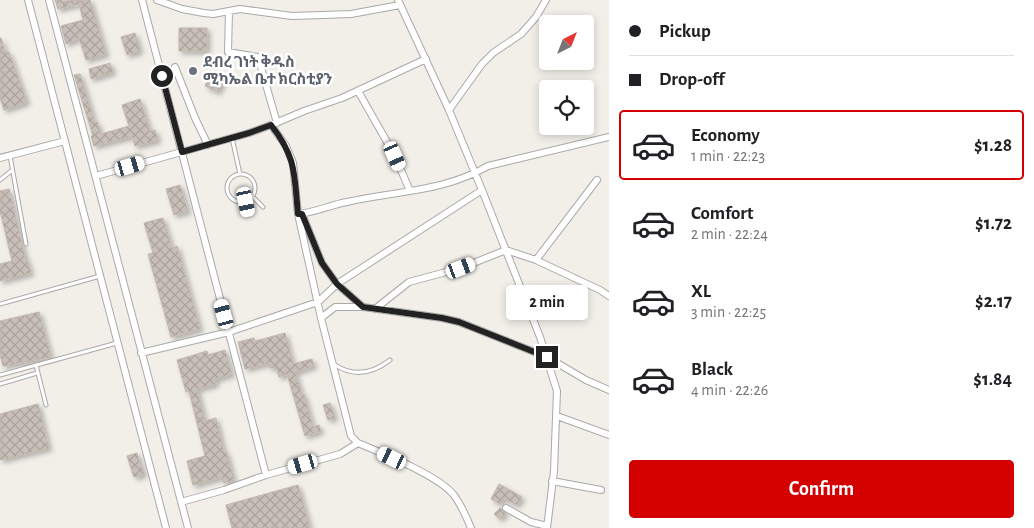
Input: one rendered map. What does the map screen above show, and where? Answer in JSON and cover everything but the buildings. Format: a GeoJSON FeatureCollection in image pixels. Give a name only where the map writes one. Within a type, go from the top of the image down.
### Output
{"type":"FeatureCollection","features":[{"type":"Feature","properties":{"kind":"street"},"geometry":{"type":"LineString","coordinates":[[28,0],[166,528]]}},
{"type":"Feature","properties":{"kind":"street"},"geometry":{"type":"LineString","coordinates":[[49,0],[188,528]]}},
{"type":"Feature","properties":{"kind":"street"},"geometry":{"type":"LineString","coordinates":[[142,0],[266,475]]}},
{"type":"Feature","properties":{"kind":"street"},"geometry":{"type":"LineString","coordinates":[[157,0],[196,12],[213,14],[240,9],[292,16],[339,15],[399,3],[476,173],[547,357],[557,391],[557,416],[547,527],[531,522],[506,508]]}},
{"type":"Feature","properties":{"kind":"street"},"geometry":{"type":"LineString","coordinates":[[449,110],[482,64],[493,53],[521,34],[536,17],[546,0]]}},
{"type":"Feature","properties":{"kind":"street"},"geometry":{"type":"LineString","coordinates":[[229,11],[228,52],[258,57],[274,124],[293,163],[300,214],[321,318],[351,436],[358,443],[438,481],[456,498],[470,528]]}},
{"type":"Feature","properties":{"kind":"street"},"geometry":{"type":"LineString","coordinates":[[96,176],[232,138],[274,124],[358,91],[426,59]]}},
{"type":"Feature","properties":{"kind":"street"},"geometry":{"type":"LineString","coordinates":[[175,67],[208,145]]}},
{"type":"Feature","properties":{"kind":"street"},"geometry":{"type":"LineString","coordinates":[[358,91],[395,156],[410,191]]}},
{"type":"Feature","properties":{"kind":"street"},"geometry":{"type":"LineString","coordinates":[[300,214],[345,202],[452,183],[488,166],[609,137]]}},
{"type":"Feature","properties":{"kind":"street"},"geometry":{"type":"LineString","coordinates":[[0,158],[64,141]]}},
{"type":"Feature","properties":{"kind":"street"},"geometry":{"type":"LineString","coordinates":[[536,260],[597,180]]}},
{"type":"Feature","properties":{"kind":"street"},"geometry":{"type":"LineString","coordinates":[[142,353],[229,332],[318,302],[337,284],[482,190]]}},
{"type":"Feature","properties":{"kind":"street"},"geometry":{"type":"LineString","coordinates":[[300,214],[322,263],[337,284],[363,307]]}},
{"type":"Feature","properties":{"kind":"street"},"geometry":{"type":"LineString","coordinates":[[375,309],[409,282],[461,268],[506,250],[536,260],[609,296]]}},
{"type":"Feature","properties":{"kind":"street"},"geometry":{"type":"LineString","coordinates":[[321,318],[335,307],[363,307],[459,322],[547,357],[586,380],[609,390]]}},
{"type":"Feature","properties":{"kind":"street"},"geometry":{"type":"LineString","coordinates":[[557,416],[609,435]]}},
{"type":"Feature","properties":{"kind":"street"},"geometry":{"type":"LineString","coordinates":[[181,502],[340,454],[358,443]]}},
{"type":"Feature","properties":{"kind":"street"},"geometry":{"type":"LineString","coordinates":[[552,481],[601,490]]}},
{"type":"Feature","properties":{"kind":"lane"},"geometry":{"type":"LineString","coordinates":[[232,138],[240,174]]}},
{"type":"Feature","properties":{"kind":"lane"},"geometry":{"type":"LineString","coordinates":[[10,156],[11,170],[26,244]]}},
{"type":"Feature","properties":{"kind":"lane"},"geometry":{"type":"LineString","coordinates":[[0,180],[11,170]]}},
{"type":"Feature","properties":{"kind":"lane"},"geometry":{"type":"LineString","coordinates":[[240,174],[250,177],[256,189],[253,197],[246,202],[232,200],[227,191],[227,184],[231,178],[240,174]]}},
{"type":"Feature","properties":{"kind":"lane"},"geometry":{"type":"LineString","coordinates":[[253,197],[263,207]]}},
{"type":"Feature","properties":{"kind":"lane"},"geometry":{"type":"LineString","coordinates":[[246,202],[248,214]]}},
{"type":"Feature","properties":{"kind":"lane"},"geometry":{"type":"LineString","coordinates":[[0,304],[100,276]]}},
{"type":"Feature","properties":{"kind":"lane"},"geometry":{"type":"LineString","coordinates":[[0,375],[118,343]]}},
{"type":"Feature","properties":{"kind":"lane"},"geometry":{"type":"LineString","coordinates":[[332,364],[346,372],[359,373],[378,367],[390,360]]}},
{"type":"Feature","properties":{"kind":"lane"},"geometry":{"type":"LineString","coordinates":[[36,366],[46,405]]}},
{"type":"Feature","properties":{"kind":"lane"},"geometry":{"type":"LineString","coordinates":[[0,384],[37,373]]}},
{"type":"Feature","properties":{"kind":"place","name":"ደብረ ገነት ቅዱስ ሚካኤል ቤተ ክርስቲያን"},"geometry":{"type":"Point","coordinates":[193,71]}},
{"type":"Feature","properties":{"kind":"route"},"geometry":{"type":"LineString","coordinates":[[162,76],[182,152],[271,125],[290,154],[293,163],[298,214],[302,214],[322,263],[337,284],[363,307],[459,322],[547,357]]}}]}
